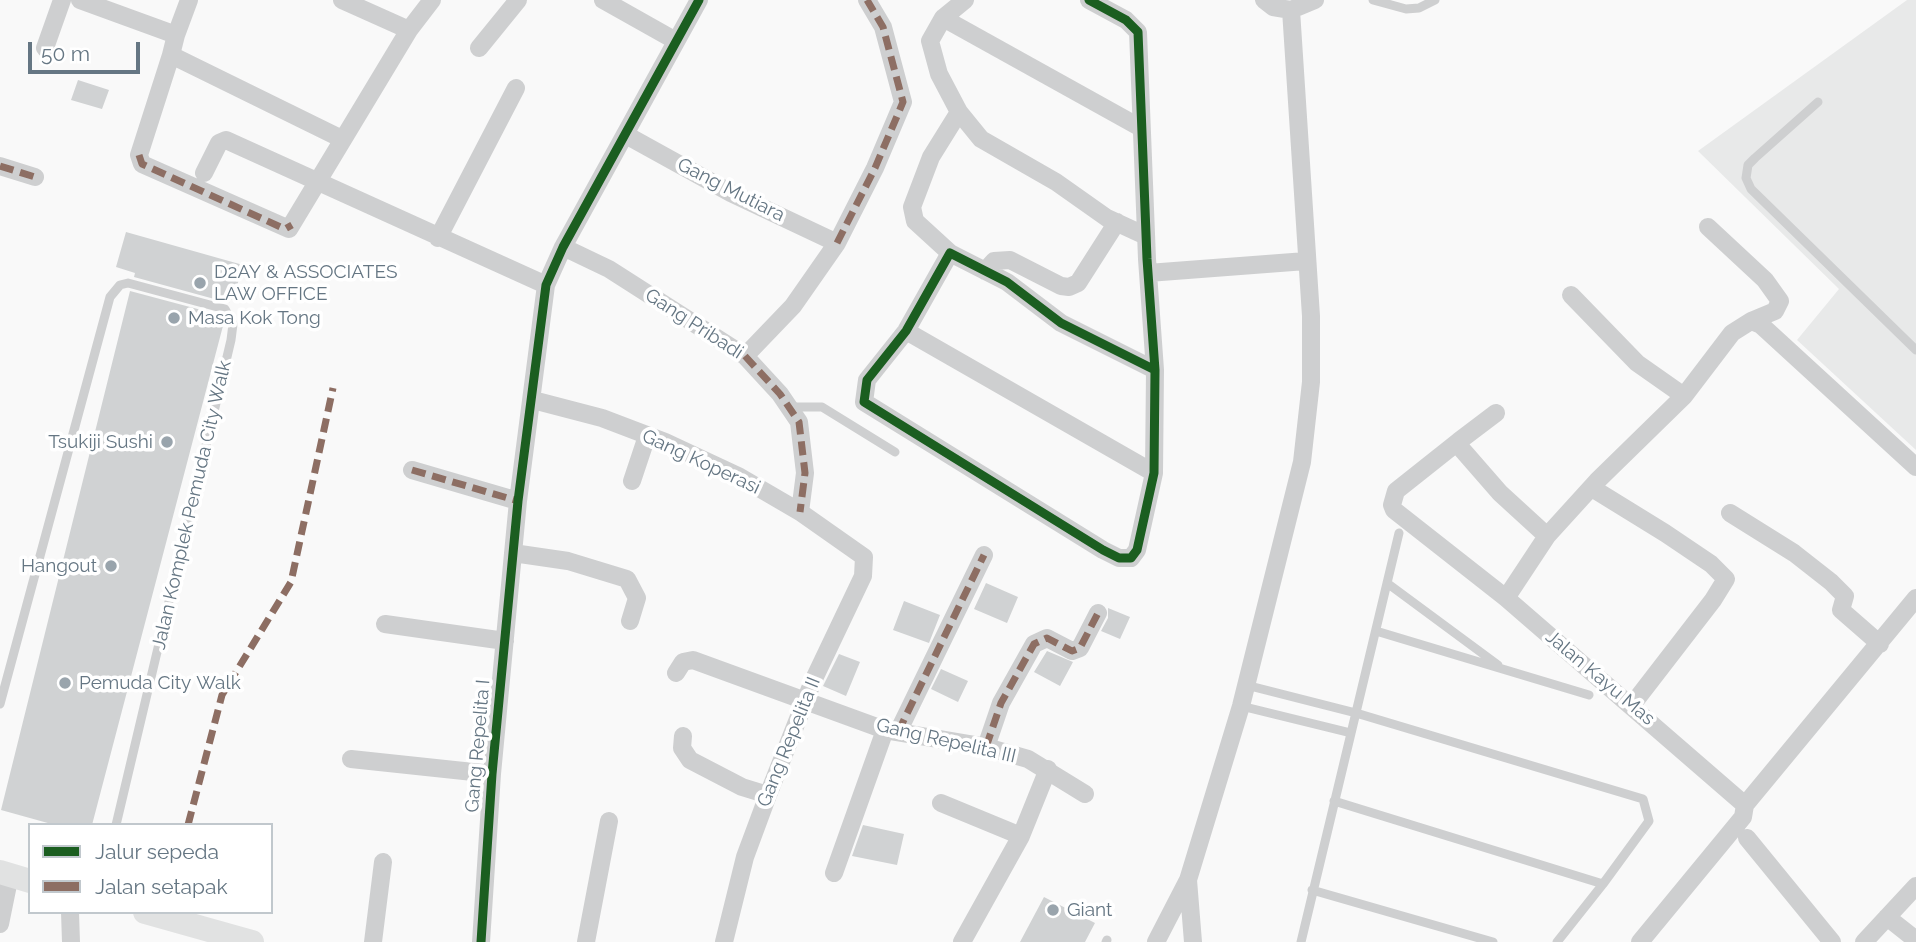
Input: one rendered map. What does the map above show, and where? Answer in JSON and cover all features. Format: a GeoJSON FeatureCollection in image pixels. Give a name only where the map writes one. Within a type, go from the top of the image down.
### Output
{"type":"FeatureCollection","features":[{"type":"Feature","properties":{"kind":"main road"},"geometry":{"type":"LineString","coordinates":[[152,914],[252,942]]}},
{"type":"Feature","properties":{"kind":"street"},"geometry":{"type":"LineString","coordinates":[[45,48],[62,0]]}},
{"type":"Feature","properties":{"kind":"street"},"geometry":{"type":"LineString","coordinates":[[80,0],[176,35]]}},
{"type":"Feature","properties":{"kind":"street"},"geometry":{"type":"LineString","coordinates":[[189,0],[139,155],[142,164],[285,229],[292,225],[319,183],[342,139],[409,30],[432,0]]}},
{"type":"Feature","properties":{"kind":"street"},"geometry":{"type":"LineString","coordinates":[[342,0],[409,30]]}},
{"type":"Feature","properties":{"kind":"street"},"geometry":{"type":"LineString","coordinates":[[479,48],[518,0]]}},
{"type":"Feature","properties":{"kind":"street"},"geometry":{"type":"LineString","coordinates":[[603,0],[676,41]]}},
{"type":"Feature","properties":{"kind":"street","name":"Gang Repelita I"},"geometry":{"type":"LineString","coordinates":[[481,942],[492,774],[513,553],[546,285],[563,247],[699,0]]}},
{"type":"Feature","properties":{"kind":"street"},"geometry":{"type":"LineString","coordinates":[[745,356],[793,306],[837,243],[903,102],[883,27],[867,0]]}},
{"type":"Feature","properties":{"kind":"street"},"geometry":{"type":"LineString","coordinates":[[965,0],[943,18],[930,41],[939,74],[959,111],[981,139],[1056,182],[1117,222],[1146,236]]}},
{"type":"Feature","properties":{"kind":"street"},"geometry":{"type":"LineString","coordinates":[[950,253],[906,331],[867,380],[864,402],[1103,550],[1119,558],[1131,558],[1137,550],[1154,473],[1155,370],[1146,236],[1138,32],[1126,20],[1089,0]]}},
{"type":"Feature","properties":{"kind":"street"},"geometry":{"type":"LineString","coordinates":[[1264,0],[1273,7],[1291,10],[1299,9],[1315,0]]}},
{"type":"Feature","properties":{"kind":"street"},"geometry":{"type":"LineString","coordinates":[[1156,942],[1188,880],[1241,706],[1302,463],[1311,382],[1311,316],[1291,10]]}},
{"type":"Feature","properties":{"kind":"street"},"geometry":{"type":"LineString","coordinates":[[943,18],[1141,128]]}},
{"type":"Feature","properties":{"kind":"street"},"geometry":{"type":"LineString","coordinates":[[170,55],[342,139]]}},
{"type":"Feature","properties":{"kind":"street"},"geometry":{"type":"LineString","coordinates":[[438,238],[516,88]]}},
{"type":"Feature","properties":{"kind":"street"},"geometry":{"type":"LineString","coordinates":[[959,111],[931,157],[912,206],[915,221],[950,253],[1031,297],[1061,323],[1155,370]]}},
{"type":"Feature","properties":{"kind":"street","name":"Gang Mutiara"},"geometry":{"type":"LineString","coordinates":[[626,135],[730,193],[837,243]]}},
{"type":"Feature","properties":{"kind":"street"},"geometry":{"type":"LineString","coordinates":[[204,173],[224,140],[546,285]]}},
{"type":"Feature","properties":{"kind":"street"},"geometry":{"type":"LineString","coordinates":[[0,166],[35,177]]}},
{"type":"Feature","properties":{"kind":"street"},"geometry":{"type":"LineString","coordinates":[[985,271],[994,261],[1010,260],[1061,286],[1069,287],[1078,283],[1117,222]]}},
{"type":"Feature","properties":{"kind":"street"},"geometry":{"type":"LineString","coordinates":[[1506,598],[1547,536],[1684,396],[1732,333],[1775,310],[1780,301],[1765,280],[1709,227]]}},
{"type":"Feature","properties":{"kind":"street","name":"Gang Pribadi"},"geometry":{"type":"LineString","coordinates":[[563,247],[609,269],[745,356],[799,422],[805,473],[800,512]]}},
{"type":"Feature","properties":{"kind":"street"},"geometry":{"type":"LineString","coordinates":[[1148,273],[1306,261]]}},
{"type":"Feature","properties":{"kind":"street"},"geometry":{"type":"LineString","coordinates":[[1571,295],[1637,363],[1684,396]]}},
{"type":"Feature","properties":{"kind":"street"},"geometry":{"type":"LineString","coordinates":[[1751,321],[1760,325],[1916,467]]}},
{"type":"Feature","properties":{"kind":"street"},"geometry":{"type":"LineString","coordinates":[[906,331],[1154,473]]}},
{"type":"Feature","properties":{"kind":"street","name":"Gang Koperasi"},"geometry":{"type":"LineString","coordinates":[[533,400],[602,418],[740,477],[857,550]]}},
{"type":"Feature","properties":{"kind":"street"},"geometry":{"type":"LineString","coordinates":[[1496,413],[1459,441],[1461,450],[1500,493],[1547,536]]}},
{"type":"Feature","properties":{"kind":"street"},"geometry":{"type":"LineString","coordinates":[[632,481],[647,436]]}},
{"type":"Feature","properties":{"kind":"street","name":"Jalan Kayu Mas"},"geometry":{"type":"LineString","coordinates":[[1459,441],[1396,491],[1391,505],[1506,598],[1745,805]]}},
{"type":"Feature","properties":{"kind":"street"},"geometry":{"type":"LineString","coordinates":[[412,470],[519,500]]}},
{"type":"Feature","properties":{"kind":"street"},"geometry":{"type":"LineString","coordinates":[[1592,488],[1711,564],[1726,579],[1713,600],[1632,705]]}},
{"type":"Feature","properties":{"kind":"street"},"geometry":{"type":"LineString","coordinates":[[1730,513],[1794,553],[1831,582],[1845,596],[1840,610],[1880,644]]}},
{"type":"Feature","properties":{"kind":"street","name":"Gang Repelita II"},"geometry":{"type":"LineString","coordinates":[[724,942],[745,857],[768,795],[805,699],[863,576],[864,557],[857,550]]}},
{"type":"Feature","properties":{"kind":"street"},"geometry":{"type":"LineString","coordinates":[[513,553],[568,561],[622,576],[635,591],[637,598],[630,621]]}},
{"type":"Feature","properties":{"kind":"street"},"geometry":{"type":"LineString","coordinates":[[834,873],[891,731],[984,555]]}},
{"type":"Feature","properties":{"kind":"street"},"geometry":{"type":"LineString","coordinates":[[1640,942],[1743,817],[1745,805],[1914,604]]}},
{"type":"Feature","properties":{"kind":"street"},"geometry":{"type":"LineString","coordinates":[[986,747],[1001,703],[1034,644],[1047,638],[1072,651],[1080,648],[1098,612]]}},
{"type":"Feature","properties":{"kind":"street"},"geometry":{"type":"LineString","coordinates":[[385,624],[505,641]]}},
{"type":"Feature","properties":{"kind":"street","name":"Gang Repelita III"},"geometry":{"type":"LineString","coordinates":[[676,673],[683,662],[693,660],[891,731],[986,747],[1048,769],[1085,794]]}},
{"type":"Feature","properties":{"kind":"street"},"geometry":{"type":"LineString","coordinates":[[683,736],[682,747],[690,760],[742,787],[768,795]]}},
{"type":"Feature","properties":{"kind":"street"},"geometry":{"type":"LineString","coordinates":[[351,760],[492,774]]}},
{"type":"Feature","properties":{"kind":"street"},"geometry":{"type":"LineString","coordinates":[[961,942],[1021,836],[1048,769]]}},
{"type":"Feature","properties":{"kind":"street"},"geometry":{"type":"LineString","coordinates":[[941,803],[1021,836]]}},
{"type":"Feature","properties":{"kind":"street"},"geometry":{"type":"LineString","coordinates":[[586,942],[609,821]]}},
{"type":"Feature","properties":{"kind":"street"},"geometry":{"type":"LineString","coordinates":[[1747,838],[1832,942]]}},
{"type":"Feature","properties":{"kind":"street"},"geometry":{"type":"LineString","coordinates":[[373,942],[383,862]]}},
{"type":"Feature","properties":{"kind":"street"},"geometry":{"type":"LineString","coordinates":[[0,924],[13,876]]}},
{"type":"Feature","properties":{"kind":"street"},"geometry":{"type":"LineString","coordinates":[[1188,880],[1193,942]]}},
{"type":"Feature","properties":{"kind":"street"},"geometry":{"type":"LineString","coordinates":[[1864,942],[1916,886]]}},
{"type":"Feature","properties":{"kind":"street"},"geometry":{"type":"LineString","coordinates":[[70,914],[71,942]]}},
{"type":"Feature","properties":{"kind":"street"},"geometry":{"type":"LineString","coordinates":[[1887,917],[1916,940]]}},
{"type":"Feature","properties":{"kind":"lane"},"geometry":{"type":"LineString","coordinates":[[1373,0],[1406,9],[1419,8],[1435,0]]}},
{"type":"Feature","properties":{"kind":"lane"},"geometry":{"type":"LineString","coordinates":[[1818,102],[1748,165],[1746,178],[1751,189],[1916,350]]}},
{"type":"Feature","properties":{"kind":"lane","name":"Jalan Komplek Pemuda City Walk"},"geometry":{"type":"LineString","coordinates":[[0,704],[110,297],[120,285],[128,283],[225,309],[233,324],[232,340],[116,823]]}},
{"type":"Feature","properties":{"kind":"lane"},"geometry":{"type":"LineString","coordinates":[[789,407],[822,407],[895,452]]}},
{"type":"Feature","properties":{"kind":"lane"},"geometry":{"type":"LineString","coordinates":[[1301,942],[1399,533]]}},
{"type":"Feature","properties":{"kind":"lane"},"geometry":{"type":"LineString","coordinates":[[1387,583],[1504,670]]}},
{"type":"Feature","properties":{"kind":"lane"},"geometry":{"type":"LineString","coordinates":[[1376,631],[1589,695]]}},
{"type":"Feature","properties":{"kind":"lane"},"geometry":{"type":"LineString","coordinates":[[1246,684],[1356,713],[1643,799],[1649,821],[1557,942]]}},
{"type":"Feature","properties":{"kind":"lane"},"geometry":{"type":"LineString","coordinates":[[1241,706],[1351,733]]}},
{"type":"Feature","properties":{"kind":"lane"},"geometry":{"type":"LineString","coordinates":[[1334,801],[1603,884]]}},
{"type":"Feature","properties":{"kind":"lane"},"geometry":{"type":"LineString","coordinates":[[1312,890],[1493,942]]}},
{"type":"Feature","properties":{"kind":"shaded area"},"geometry":{"type":"Polygon","coordinates":[[[1907,0],[1916,0],[1916,450],[1797,340],[1839,289],[1698,151],[1907,0]]]}},
{"type":"Feature","properties":{"kind":"building"},"geometry":{"type":"Polygon","coordinates":[[[78,80],[109,90],[102,109],[71,100],[78,80]]]}},
{"type":"Feature","properties":{"kind":"building"},"geometry":{"type":"Polygon","coordinates":[[[126,232],[243,265],[233,300],[230,299],[229,303],[134,277],[135,273],[116,267],[126,232]]]}},
{"type":"Feature","properties":{"kind":"building"},"geometry":{"type":"Polygon","coordinates":[[[130,291],[220,315],[224,322],[93,823],[48,823],[1,810],[130,291]]]}},
{"type":"Feature","properties":{"kind":"building"},"geometry":{"type":"Polygon","coordinates":[[[986,583],[1018,597],[1007,623],[974,609],[986,583]]]}},
{"type":"Feature","properties":{"kind":"building"},"geometry":{"type":"Polygon","coordinates":[[[904,601],[940,615],[929,643],[893,630],[904,601]]]}},
{"type":"Feature","properties":{"kind":"building"},"geometry":{"type":"Polygon","coordinates":[[[1108,608],[1130,617],[1120,639],[1101,631],[1108,618],[1108,608]]]}},
{"type":"Feature","properties":{"kind":"building"},"geometry":{"type":"Polygon","coordinates":[[[1047,651],[1073,662],[1060,686],[1034,672],[1047,651]]]}},
{"type":"Feature","properties":{"kind":"building"},"geometry":{"type":"Polygon","coordinates":[[[839,654],[860,662],[846,696],[823,686],[839,654]]]}},
{"type":"Feature","properties":{"kind":"building"},"geometry":{"type":"Polygon","coordinates":[[[941,669],[968,681],[958,702],[931,689],[941,669]]]}},
{"type":"Feature","properties":{"kind":"building"},"geometry":{"type":"Polygon","coordinates":[[[863,825],[904,834],[897,865],[852,856],[863,825]]]}},
{"type":"Feature","properties":{"kind":"building","name":"Giant"},"geometry":{"type":"Polygon","coordinates":[[[1044,897],[1095,923],[1085,942],[1020,942],[1044,897]]]}},
{"type":"Feature","properties":{"kind":"marked path"},"geometry":{"type":"LineString","coordinates":[[837,243],[875,168],[903,102],[883,27],[867,0]]}},
{"type":"Feature","properties":{"kind":"marked path"},"geometry":{"type":"LineString","coordinates":[[139,155],[142,164],[285,229],[292,225]]}},
{"type":"Feature","properties":{"kind":"marked path"},"geometry":{"type":"LineString","coordinates":[[0,166],[35,177]]}},
{"type":"Feature","properties":{"kind":"marked path"},"geometry":{"type":"LineString","coordinates":[[745,356],[780,394],[799,422],[805,473],[800,512]]}},
{"type":"Feature","properties":{"kind":"marked path"},"geometry":{"type":"LineString","coordinates":[[189,823],[222,695],[291,582],[333,388]]}},
{"type":"Feature","properties":{"kind":"marked path"},"geometry":{"type":"LineString","coordinates":[[412,470],[518,501]]}},
{"type":"Feature","properties":{"kind":"marked path"},"geometry":{"type":"LineString","coordinates":[[898,732],[984,555]]}},
{"type":"Feature","properties":{"kind":"marked path"},"geometry":{"type":"LineString","coordinates":[[986,747],[1001,703],[1034,644],[1047,638],[1072,651],[1080,648],[1098,613]]}},
{"type":"Feature","properties":{"kind":"cycle path"},"geometry":{"type":"LineString","coordinates":[[481,942],[492,774],[518,501],[546,285],[563,247],[699,0]]}},
{"type":"Feature","properties":{"kind":"cycle path"},"geometry":{"type":"LineString","coordinates":[[1089,0],[1126,20],[1138,32],[1147,259],[1155,370],[1154,473],[1137,550],[1131,558],[1119,558],[1103,550],[864,402],[867,380],[906,331],[950,253],[1007,282],[1061,323],[1155,370]]}},
{"type":"Feature","properties":{"kind":"place","name":"D2AY & ASSOCIATES LAW OFFICE"},"geometry":{"type":"Point","coordinates":[200,283]}},
{"type":"Feature","properties":{"kind":"place","name":"Masa Kok Tong"},"geometry":{"type":"Point","coordinates":[174,318]}},
{"type":"Feature","properties":{"kind":"place","name":"Tsukiji Sushi"},"geometry":{"type":"Point","coordinates":[167,442]}},
{"type":"Feature","properties":{"kind":"place","name":"Hangout"},"geometry":{"type":"Point","coordinates":[111,566]}},
{"type":"Feature","properties":{"kind":"place","name":"Pemuda City Walk"},"geometry":{"type":"Point","coordinates":[65,683]}},
{"type":"Feature","properties":{"kind":"place","name":"Giant"},"geometry":{"type":"Point","coordinates":[1053,910]}}]}
